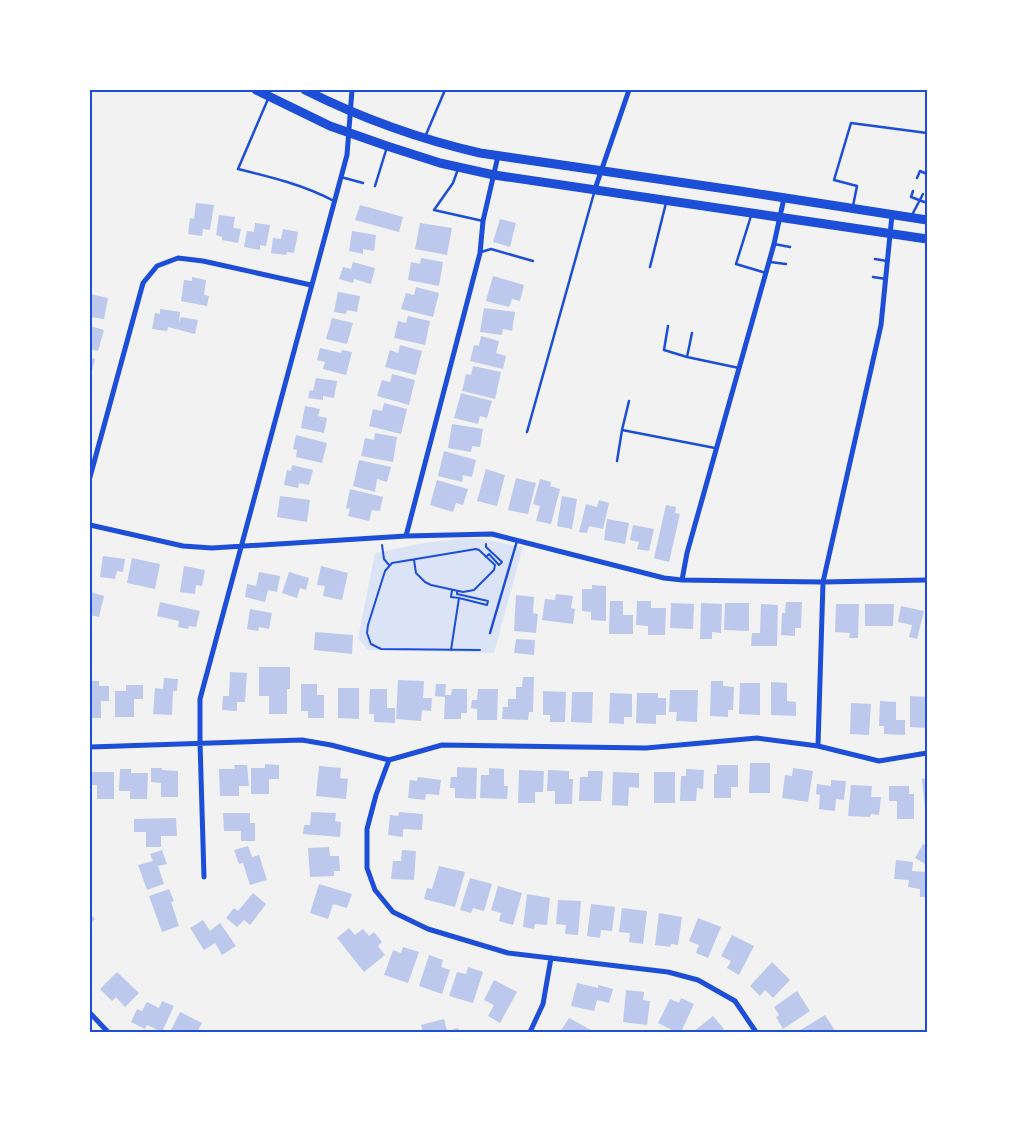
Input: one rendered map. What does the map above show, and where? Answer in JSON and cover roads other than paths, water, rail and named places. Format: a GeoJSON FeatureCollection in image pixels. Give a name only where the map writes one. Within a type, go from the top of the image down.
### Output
{"type":"FeatureCollection","features":[{"type":"Feature","properties":{"kind":"main road"},"geometry":{"type":"LineString","coordinates":[[256,90],[330,126],[458,168],[494,175],[667,199],[927,239]]}},
{"type":"Feature","properties":{"kind":"main road"},"geometry":{"type":"LineString","coordinates":[[305,90],[424,139],[498,156],[927,220]]}},
{"type":"Feature","properties":{"kind":"street"},"geometry":{"type":"LineString","coordinates":[[204,877],[200,699],[347,155],[352,90]]}},
{"type":"Feature","properties":{"kind":"street"},"geometry":{"type":"LineString","coordinates":[[595,189],[629,90]]}},
{"type":"Feature","properties":{"kind":"street"},"geometry":{"type":"LineString","coordinates":[[406,536],[480,253],[483,221],[498,156]]}},
{"type":"Feature","properties":{"kind":"street"},"geometry":{"type":"LineString","coordinates":[[682,580],[774,244],[784,198]]}},
{"type":"Feature","properties":{"kind":"street"},"geometry":{"type":"LineString","coordinates":[[818,746],[823,582],[878,343],[884,307],[892,215]]}},
{"type":"Feature","properties":{"kind":"street"},"geometry":{"type":"LineString","coordinates":[[90,477],[143,283],[156,266],[178,258],[204,261],[311,285]]}},
{"type":"Feature","properties":{"kind":"street"},"geometry":{"type":"LineString","coordinates":[[90,525],[183,546],[212,548],[406,536],[487,534],[517,539],[664,578],[682,580],[823,582],[927,580]]}},
{"type":"Feature","properties":{"kind":"street"},"geometry":{"type":"LineString","coordinates":[[90,747],[302,740],[331,745],[389,760],[442,745],[646,748],[757,738],[818,746],[879,762],[927,753]]}},
{"type":"Feature","properties":{"kind":"street"},"geometry":{"type":"LineString","coordinates":[[389,760],[366,829],[367,868],[375,890],[393,912],[428,929],[508,953],[668,972],[698,980],[735,1001],[756,1032]]}},
{"type":"Feature","properties":{"kind":"street"},"geometry":{"type":"LineString","coordinates":[[530,1032],[543,1004],[550,958]]}},
{"type":"Feature","properties":{"kind":"street"},"geometry":{"type":"LineString","coordinates":[[90,1013],[108,1032]]}},
{"type":"Feature","properties":{"kind":"lane"},"geometry":{"type":"LineString","coordinates":[[424,139],[445,90]]}},
{"type":"Feature","properties":{"kind":"lane"},"geometry":{"type":"LineString","coordinates":[[269,96],[238,169],[268,176],[316,192],[334,201]]}},
{"type":"Feature","properties":{"kind":"lane"},"geometry":{"type":"LineString","coordinates":[[852,208],[858,186],[834,180],[851,123],[927,132]]}},
{"type":"Feature","properties":{"kind":"lane"},"geometry":{"type":"LineString","coordinates":[[375,186],[387,146]]}},
{"type":"Feature","properties":{"kind":"lane"},"geometry":{"type":"LineString","coordinates":[[458,168],[453,183],[434,210],[483,221]]}},
{"type":"Feature","properties":{"kind":"lane"},"geometry":{"type":"LineString","coordinates":[[917,178],[920,171],[927,174]]}},
{"type":"Feature","properties":{"kind":"lane"},"geometry":{"type":"LineString","coordinates":[[341,177],[363,183]]}},
{"type":"Feature","properties":{"kind":"lane"},"geometry":{"type":"LineString","coordinates":[[527,432],[595,189]]}},
{"type":"Feature","properties":{"kind":"lane"},"geometry":{"type":"LineString","coordinates":[[913,191],[910,197],[927,203]]}},
{"type":"Feature","properties":{"kind":"lane"},"geometry":{"type":"LineString","coordinates":[[911,218],[923,194]]}},
{"type":"Feature","properties":{"kind":"lane"},"geometry":{"type":"LineString","coordinates":[[650,267],[667,199]]}},
{"type":"Feature","properties":{"kind":"lane"},"geometry":{"type":"LineString","coordinates":[[752,212],[736,264],[766,273]]}},
{"type":"Feature","properties":{"kind":"lane"},"geometry":{"type":"LineString","coordinates":[[774,244],[790,247]]}},
{"type":"Feature","properties":{"kind":"lane"},"geometry":{"type":"LineString","coordinates":[[480,253],[491,249],[533,261]]}},
{"type":"Feature","properties":{"kind":"lane"},"geometry":{"type":"LineString","coordinates":[[874,259],[887,261]]}},
{"type":"Feature","properties":{"kind":"lane"},"geometry":{"type":"LineString","coordinates":[[769,262],[786,264]]}},
{"type":"Feature","properties":{"kind":"lane"},"geometry":{"type":"LineString","coordinates":[[873,277],[886,279]]}},
{"type":"Feature","properties":{"kind":"lane"},"geometry":{"type":"LineString","coordinates":[[668,326],[664,350],[739,368]]}},
{"type":"Feature","properties":{"kind":"lane"},"geometry":{"type":"LineString","coordinates":[[687,357],[692,333]]}},
{"type":"Feature","properties":{"kind":"lane"},"geometry":{"type":"LineString","coordinates":[[617,461],[629,401]]}},
{"type":"Feature","properties":{"kind":"lane"},"geometry":{"type":"LineString","coordinates":[[622,430],[717,448]]}},
{"type":"Feature","properties":{"kind":"lane"},"geometry":{"type":"LineString","coordinates":[[490,633],[517,539]]}}]}
